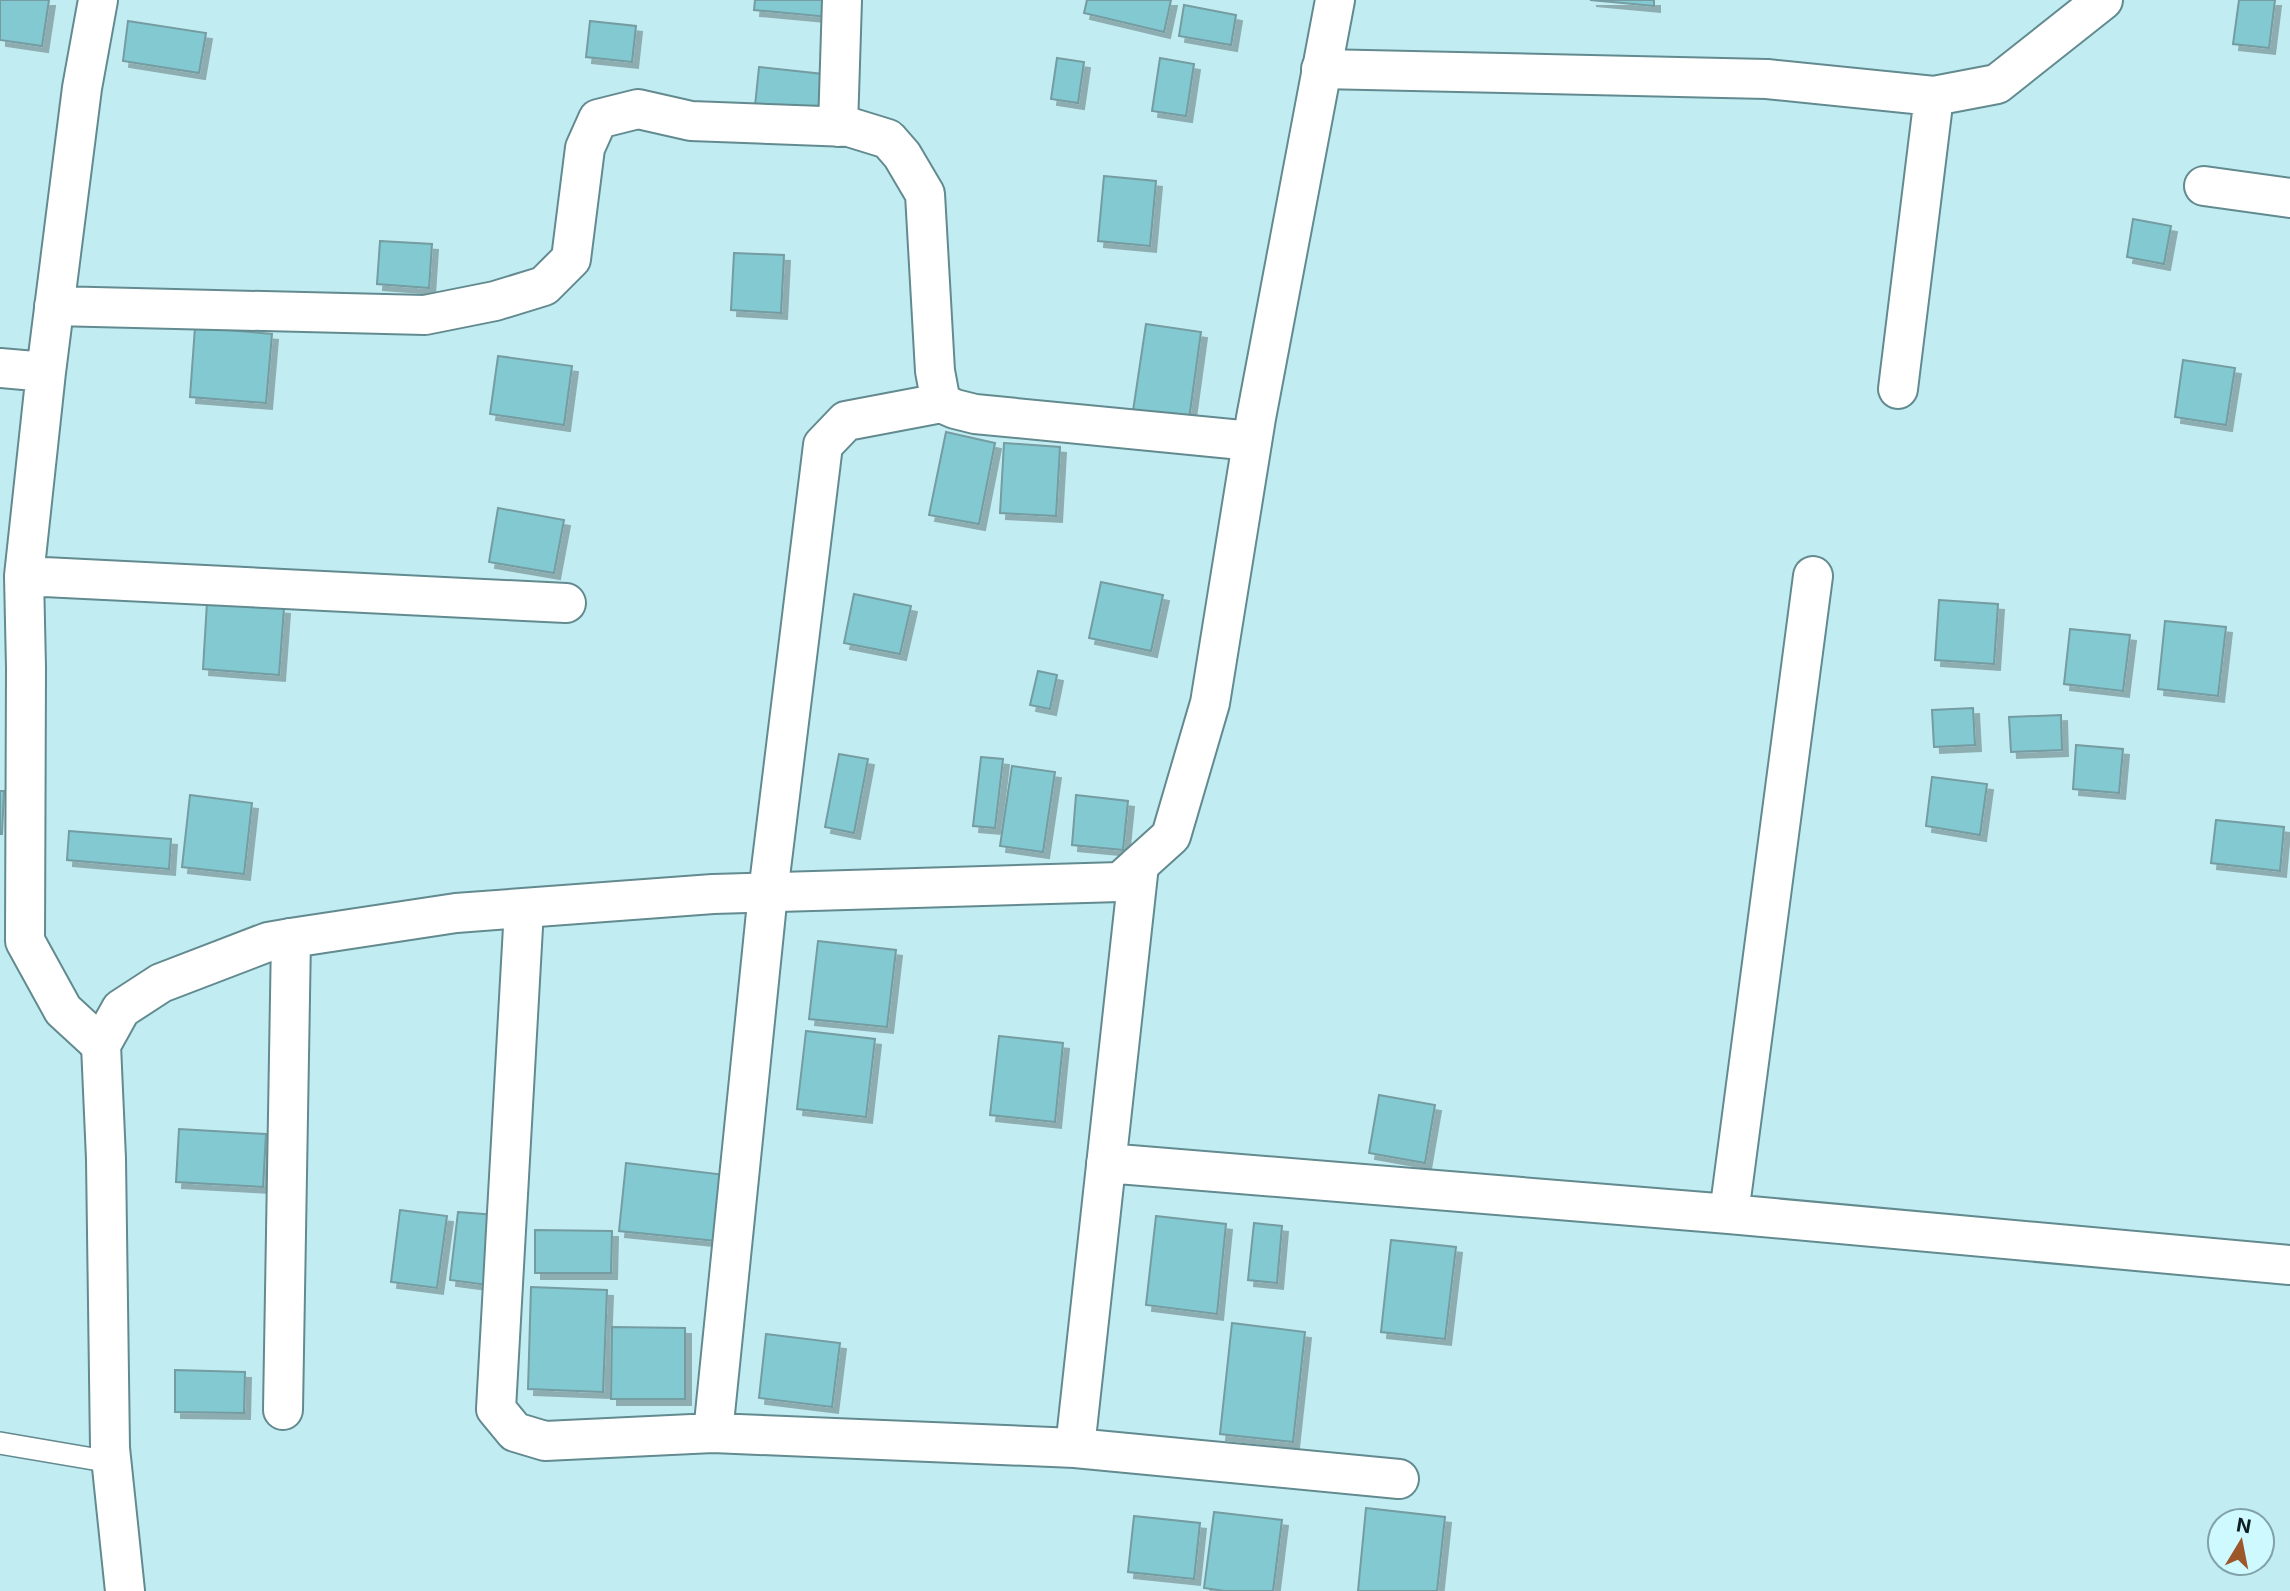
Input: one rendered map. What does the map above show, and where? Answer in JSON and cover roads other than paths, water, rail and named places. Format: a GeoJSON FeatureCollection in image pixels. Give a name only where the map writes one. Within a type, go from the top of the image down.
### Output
{"type":"FeatureCollection","features":[{"type":"Feature","properties":{"kind":"street"},"geometry":{"type":"LineString","coordinates":[[98,0],[82,88],[46,372],[24,576],[26,941],[63,1010],[101,1045]]}},
{"type":"Feature","properties":{"kind":"street"},"geometry":{"type":"LineString","coordinates":[[838,127],[842,0]]}},
{"type":"Feature","properties":{"kind":"street"},"geometry":{"type":"LineString","coordinates":[[125,1591],[111,1462],[106,1159],[101,1045],[121,1009],[161,983],[268,942],[291,938],[456,913],[713,894],[1120,882],[1171,836],[1210,703],[1252,441],[1335,0]]}},
{"type":"Feature","properties":{"kind":"street"},"geometry":{"type":"LineString","coordinates":[[1321,69],[1766,79],[1934,96],[1997,85],[2103,0]]}},
{"type":"Feature","properties":{"kind":"street"},"geometry":{"type":"LineString","coordinates":[[1898,389],[1934,96]]}},
{"type":"Feature","properties":{"kind":"street"},"geometry":{"type":"LineString","coordinates":[[54,306],[425,315],[495,301],[544,286],[571,259],[585,148],[598,119],[638,109],[691,121],[849,127],[888,139],[902,155],[925,194],[936,371],[941,402]]}},
{"type":"Feature","properties":{"kind":"street"},"geometry":{"type":"LineString","coordinates":[[2204,186],[2290,198]]}},
{"type":"Feature","properties":{"kind":"street"},"geometry":{"type":"LineString","coordinates":[[0,368],[46,372]]}},
{"type":"Feature","properties":{"kind":"street"},"geometry":{"type":"LineString","coordinates":[[713,1433],[768,893],[823,445],[846,421],[941,402],[975,414],[1252,441]]}},
{"type":"Feature","properties":{"kind":"street"},"geometry":{"type":"LineString","coordinates":[[24,576],[566,603]]}},
{"type":"Feature","properties":{"kind":"street"},"geometry":{"type":"LineString","coordinates":[[1729,1214],[1813,576]]}},
{"type":"Feature","properties":{"kind":"street"},"geometry":{"type":"LineString","coordinates":[[1075,1448],[1139,865]]}},
{"type":"Feature","properties":{"kind":"street"},"geometry":{"type":"LineString","coordinates":[[524,909],[496,1409],[515,1432],[545,1441],[713,1433],[1075,1448],[1399,1479]]}},
{"type":"Feature","properties":{"kind":"street"},"geometry":{"type":"LineString","coordinates":[[283,1410],[291,938]]}},
{"type":"Feature","properties":{"kind":"street"},"geometry":{"type":"LineString","coordinates":[[1106,1163],[1729,1214],[2290,1265]]}},
{"type":"Feature","properties":{"kind":"lane"},"geometry":{"type":"LineString","coordinates":[[0,1443],[111,1462]]}}]}
